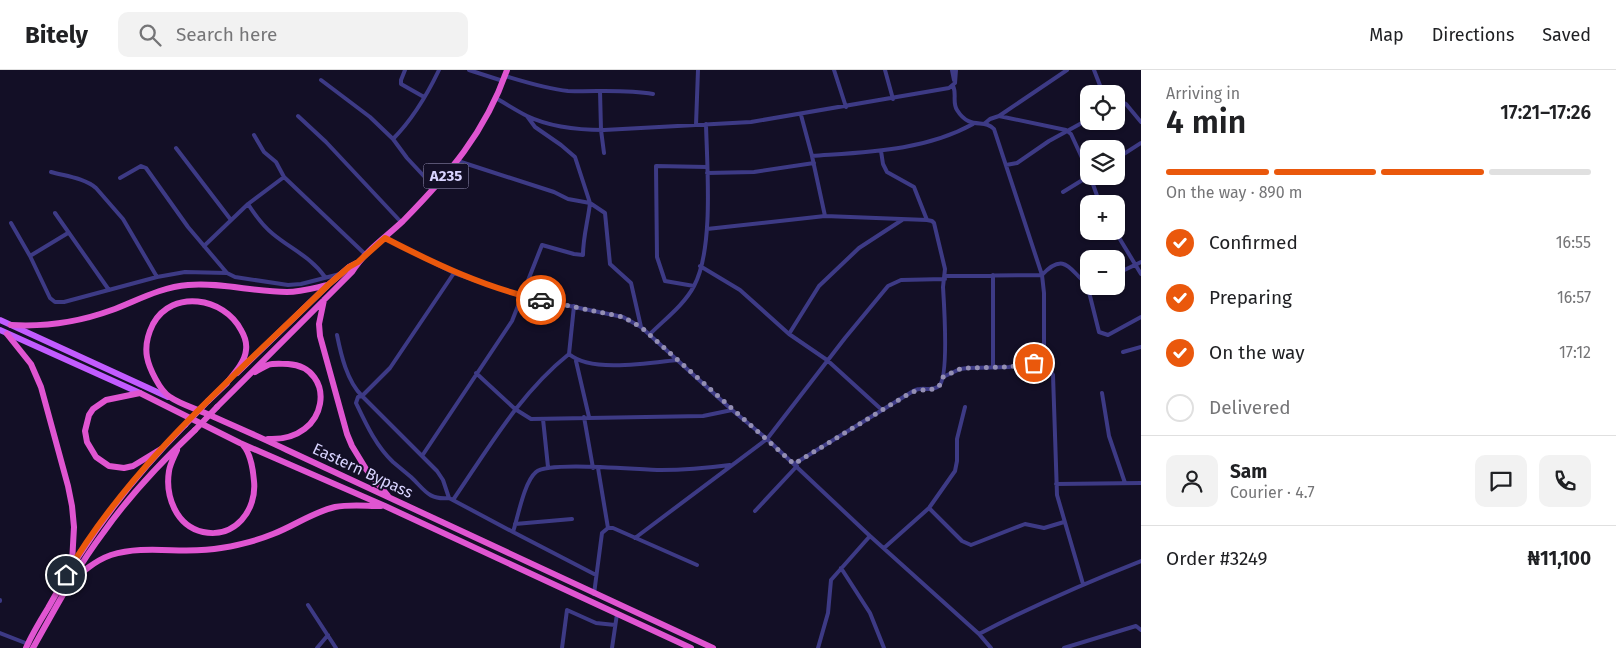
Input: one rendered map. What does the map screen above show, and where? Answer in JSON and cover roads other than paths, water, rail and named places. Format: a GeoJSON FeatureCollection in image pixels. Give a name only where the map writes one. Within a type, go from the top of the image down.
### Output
{"type":"FeatureCollection","features":[{"type":"Feature","properties":{"kind":"highway","name":"A235"},"geometry":{"type":"LineString","coordinates":[[65,587],[72,565],[85,545],[110,510],[162,449],[328,285],[385,238],[435,188],[458,161],[478,132],[505,76]]}},
{"type":"Feature","properties":{"kind":"highway","name":"A235"},"geometry":{"type":"LineString","coordinates":[[29,647],[65,587],[126,502],[179,445],[352,272],[358,262]]}},
{"type":"Feature","properties":{"kind":"highway"},"geometry":{"type":"LineString","coordinates":[[10,325],[33,326],[77,320],[109,311],[166,289],[187,285],[223,285],[284,292],[328,285]]}},
{"type":"Feature","properties":{"kind":"highway"},"geometry":{"type":"LineString","coordinates":[[324,300],[319,324],[320,336],[347,434],[357,457],[390,499]]}},
{"type":"Feature","properties":{"kind":"highway"},"geometry":{"type":"LineString","coordinates":[[168,397],[149,365],[147,346],[152,327],[158,317],[173,306],[183,302],[203,302],[223,310],[239,325],[243,332],[246,350],[243,359],[224,386]]}},
{"type":"Feature","properties":{"kind":"highway"},"geometry":{"type":"LineString","coordinates":[[7,334],[31,364],[42,387],[72,506],[74,527],[72,565]]}},
{"type":"Feature","properties":{"kind":"highway"},"geometry":{"type":"LineString","coordinates":[[249,375],[269,365],[292,364],[301,367],[309,373],[320,390],[319,412],[307,427],[290,438],[281,440],[265,439]]}},
{"type":"Feature","properties":{"kind":"highway"},"geometry":{"type":"LineString","coordinates":[[140,393],[106,400],[93,409],[87,422],[87,442],[91,450],[102,462],[116,468],[133,466],[162,449]]}},
{"type":"Feature","properties":{"kind":"highway","name":"Eastern Bypass"},"geometry":{"type":"LineString","coordinates":[[140,393],[240,442],[385,506],[691,648]]}},
{"type":"Feature","properties":{"kind":"highway","name":"Eastern Bypass"},"geometry":{"type":"LineString","coordinates":[[168,397],[265,439],[390,499],[713,648]]}},
{"type":"Feature","properties":{"kind":"highway"},"geometry":{"type":"LineString","coordinates":[[179,445],[172,461],[169,476],[169,490],[174,508],[186,524],[204,532],[221,532],[238,524],[245,518],[254,499],[254,476],[250,458],[247,450],[240,442]]}},
{"type":"Feature","properties":{"kind":"highway"},"geometry":{"type":"LineString","coordinates":[[65,587],[86,569],[113,554],[132,551],[218,549],[264,537],[312,515],[337,507],[385,506]]}},
{"type":"Feature","properties":{"kind":"main road","name":"Eastern Bypass"},"geometry":{"type":"LineString","coordinates":[[0,320],[168,397]]}},
{"type":"Feature","properties":{"kind":"main road","name":"Eastern Bypass"},"geometry":{"type":"LineString","coordinates":[[0,330],[140,393]]}},
{"type":"Feature","properties":{"kind":"street"},"geometry":{"type":"LineString","coordinates":[[405,70],[401,84],[424,97]]}},
{"type":"Feature","properties":{"kind":"street"},"geometry":{"type":"LineString","coordinates":[[392,139],[407,124],[439,70]]}},
{"type":"Feature","properties":{"kind":"street"},"geometry":{"type":"LineString","coordinates":[[469,70],[505,76],[567,91],[653,94]]}},
{"type":"Feature","properties":{"kind":"street"},"geometry":{"type":"LineString","coordinates":[[696,125],[698,70]]}},
{"type":"Feature","properties":{"kind":"street"},"geometry":{"type":"LineString","coordinates":[[834,70],[846,106]]}},
{"type":"Feature","properties":{"kind":"street"},"geometry":{"type":"LineString","coordinates":[[885,70],[893,99]]}},
{"type":"Feature","properties":{"kind":"street"},"geometry":{"type":"LineString","coordinates":[[952,70],[956,93],[956,108],[962,116],[973,124]]}},
{"type":"Feature","properties":{"kind":"street"},"geometry":{"type":"LineString","coordinates":[[496,98],[527,116],[561,126],[580,129],[601,130],[751,122],[949,88],[954,84],[956,70]]}},
{"type":"Feature","properties":{"kind":"street"},"geometry":{"type":"LineString","coordinates":[[983,124],[999,116],[1067,70]]}},
{"type":"Feature","properties":{"kind":"street"},"geometry":{"type":"LineString","coordinates":[[1094,70],[1100,85]]}},
{"type":"Feature","properties":{"kind":"street"},"geometry":{"type":"LineString","coordinates":[[321,80],[370,117],[435,188]]}},
{"type":"Feature","properties":{"kind":"street"},"geometry":{"type":"LineString","coordinates":[[600,91],[601,130],[604,153]]}},
{"type":"Feature","properties":{"kind":"street"},"geometry":{"type":"LineString","coordinates":[[1125,104],[1141,122]]}},
{"type":"Feature","properties":{"kind":"street"},"geometry":{"type":"LineString","coordinates":[[800,115],[814,163],[825,216]]}},
{"type":"Feature","properties":{"kind":"street"},"geometry":{"type":"LineString","coordinates":[[298,116],[326,142],[401,222]]}},
{"type":"Feature","properties":{"kind":"street"},"geometry":{"type":"LineString","coordinates":[[422,456],[512,321],[542,245],[583,255],[584,236],[587,231],[590,203],[574,157],[536,127],[527,116]]}},
{"type":"Feature","properties":{"kind":"street"},"geometry":{"type":"LineString","coordinates":[[999,116],[1068,131],[1080,153]]}},
{"type":"Feature","properties":{"kind":"street"},"geometry":{"type":"LineString","coordinates":[[650,334],[684,301],[694,286],[700,266],[707,229],[706,124]]}},
{"type":"Feature","properties":{"kind":"street"},"geometry":{"type":"LineString","coordinates":[[812,156],[881,151],[914,146],[960,132],[973,124],[992,126],[994,129],[1042,275],[1044,294],[1044,353],[1046,363],[1053,375],[1058,502],[1083,584]]}},
{"type":"Feature","properties":{"kind":"street"},"geometry":{"type":"LineString","coordinates":[[1006,166],[1017,163],[1049,141],[1080,125]]}},
{"type":"Feature","properties":{"kind":"street"},"geometry":{"type":"LineString","coordinates":[[254,135],[264,152],[276,162],[284,177],[366,255]]}},
{"type":"Feature","properties":{"kind":"street"},"geometry":{"type":"LineString","coordinates":[[1125,154],[1141,144]]}},
{"type":"Feature","properties":{"kind":"street"},"geometry":{"type":"LineString","coordinates":[[176,148],[231,220]]}},
{"type":"Feature","properties":{"kind":"street"},"geometry":{"type":"LineString","coordinates":[[881,151],[883,164],[887,172],[914,187],[927,220]]}},
{"type":"Feature","properties":{"kind":"street"},"geometry":{"type":"LineString","coordinates":[[458,161],[554,192],[568,199],[590,203],[605,213],[610,264],[632,283],[641,327]]}},
{"type":"Feature","properties":{"kind":"street"},"geometry":{"type":"LineString","coordinates":[[707,173],[754,172],[814,163]]}},
{"type":"Feature","properties":{"kind":"street"},"geometry":{"type":"LineString","coordinates":[[120,178],[142,166],[146,168],[204,246],[227,273],[234,277],[288,285],[301,284],[340,274]]}},
{"type":"Feature","properties":{"kind":"street"},"geometry":{"type":"LineString","coordinates":[[694,286],[665,281],[659,265],[657,257],[656,166],[707,167]]}},
{"type":"Feature","properties":{"kind":"street"},"geometry":{"type":"LineString","coordinates":[[51,172],[88,183],[96,188],[123,219],[157,277]]}},
{"type":"Feature","properties":{"kind":"street"},"geometry":{"type":"LineString","coordinates":[[204,246],[248,204],[284,177]]}},
{"type":"Feature","properties":{"kind":"street"},"geometry":{"type":"LineString","coordinates":[[1063,192],[1080,181]]}},
{"type":"Feature","properties":{"kind":"street"},"geometry":{"type":"LineString","coordinates":[[248,204],[261,223],[312,262],[325,277]]}},
{"type":"Feature","properties":{"kind":"street"},"geometry":{"type":"LineString","coordinates":[[55,213],[109,290]]}},
{"type":"Feature","properties":{"kind":"street"},"geometry":{"type":"LineString","coordinates":[[707,229],[825,216],[932,220],[945,277],[945,353],[942,383],[938,388],[916,390],[795,465],[755,512]]}},
{"type":"Feature","properties":{"kind":"street"},"geometry":{"type":"LineString","coordinates":[[789,334],[819,286],[859,248],[903,219]]}},
{"type":"Feature","properties":{"kind":"street"},"geometry":{"type":"LineString","coordinates":[[11,223],[30,256],[50,298],[55,302],[64,302],[157,277],[185,272],[227,273]]}},
{"type":"Feature","properties":{"kind":"street"},"geometry":{"type":"LineString","coordinates":[[30,256],[68,233]]}},
{"type":"Feature","properties":{"kind":"street"},"geometry":{"type":"LineString","coordinates":[[385,238],[454,273],[521,296],[623,317],[641,327],[732,410],[767,439],[870,536],[979,634],[991,648]]}},
{"type":"Feature","properties":{"kind":"street"},"geometry":{"type":"LineString","coordinates":[[1121,240],[1141,274]]}},
{"type":"Feature","properties":{"kind":"street"},"geometry":{"type":"LineString","coordinates":[[1125,270],[1141,262]]}},
{"type":"Feature","properties":{"kind":"street"},"geometry":{"type":"LineString","coordinates":[[635,538],[767,439],[827,360],[888,286],[900,280],[993,275],[1042,275],[1053,266],[1066,264],[1080,276]]}},
{"type":"Feature","properties":{"kind":"street"},"geometry":{"type":"LineString","coordinates":[[700,266],[740,290],[789,334],[827,360],[882,410]]}},
{"type":"Feature","properties":{"kind":"street"},"geometry":{"type":"LineString","coordinates":[[454,273],[390,368],[362,396],[358,397],[356,403],[377,444],[429,496],[451,499],[596,574]]}},
{"type":"Feature","properties":{"kind":"street"},"geometry":{"type":"LineString","coordinates":[[992,368],[993,275]]}},
{"type":"Feature","properties":{"kind":"street"},"geometry":{"type":"LineString","coordinates":[[1091,295],[1099,332],[1108,336],[1141,317]]}},
{"type":"Feature","properties":{"kind":"street"},"geometry":{"type":"LineString","coordinates":[[451,499],[515,409],[558,363],[569,354],[574,306]]}},
{"type":"Feature","properties":{"kind":"street"},"geometry":{"type":"LineString","coordinates":[[337,335],[340,351],[356,390],[440,476],[451,499]]}},
{"type":"Feature","properties":{"kind":"street"},"geometry":{"type":"LineString","coordinates":[[1123,352],[1141,347]]}},
{"type":"Feature","properties":{"kind":"street"},"geometry":{"type":"LineString","coordinates":[[569,354],[576,361],[587,417],[593,468]]}},
{"type":"Feature","properties":{"kind":"street"},"geometry":{"type":"LineString","coordinates":[[576,361],[613,365],[678,360]]}},
{"type":"Feature","properties":{"kind":"street"},"geometry":{"type":"LineString","coordinates":[[943,377],[960,369],[1046,363]]}},
{"type":"Feature","properties":{"kind":"street"},"geometry":{"type":"LineString","coordinates":[[476,373],[515,409],[531,419],[703,416],[732,410]]}},
{"type":"Feature","properties":{"kind":"street"},"geometry":{"type":"LineString","coordinates":[[1102,393],[1109,436],[1125,483]]}},
{"type":"Feature","properties":{"kind":"street"},"geometry":{"type":"LineString","coordinates":[[884,548],[929,508],[955,471],[958,439],[965,407]]}},
{"type":"Feature","properties":{"kind":"street"},"geometry":{"type":"LineString","coordinates":[[543,419],[548,467]]}},
{"type":"Feature","properties":{"kind":"street"},"geometry":{"type":"LineString","coordinates":[[513,532],[529,481],[534,473],[540,469],[548,467],[695,470],[732,465]]}},
{"type":"Feature","properties":{"kind":"street"},"geometry":{"type":"LineString","coordinates":[[598,468],[608,528]]}},
{"type":"Feature","properties":{"kind":"street"},"geometry":{"type":"LineString","coordinates":[[1056,484],[1141,483]]}},
{"type":"Feature","properties":{"kind":"street"},"geometry":{"type":"LineString","coordinates":[[929,508],[962,541],[971,545],[1025,524],[1044,528],[1064,522]]}},
{"type":"Feature","properties":{"kind":"street"},"geometry":{"type":"LineString","coordinates":[[516,524],[572,519]]}},
{"type":"Feature","properties":{"kind":"street"},"geometry":{"type":"LineString","coordinates":[[594,594],[602,533],[608,528],[613,528],[697,565]]}},
{"type":"Feature","properties":{"kind":"street"},"geometry":{"type":"LineString","coordinates":[[818,648],[828,613],[832,580],[870,536]]}},
{"type":"Feature","properties":{"kind":"street"},"geometry":{"type":"LineString","coordinates":[[979,634],[1028,608],[1141,561]]}},
{"type":"Feature","properties":{"kind":"street"},"geometry":{"type":"LineString","coordinates":[[841,568],[870,613],[884,648]]}},
{"type":"Feature","properties":{"kind":"street"},"geometry":{"type":"LineString","coordinates":[[308,605],[336,648]]}},
{"type":"Feature","properties":{"kind":"street"},"geometry":{"type":"LineString","coordinates":[[562,648],[567,610],[596,623],[615,625]]}},
{"type":"Feature","properties":{"kind":"street"},"geometry":{"type":"LineString","coordinates":[[612,648],[617,614]]}},
{"type":"Feature","properties":{"kind":"street"},"geometry":{"type":"LineString","coordinates":[[1064,648],[1141,623]]}},
{"type":"Feature","properties":{"kind":"street"},"geometry":{"type":"LineString","coordinates":[[1136,626],[1141,630]]}},
{"type":"Feature","properties":{"kind":"street"},"geometry":{"type":"LineString","coordinates":[[0,633],[29,647]]}},
{"type":"Feature","properties":{"kind":"street"},"geometry":{"type":"LineString","coordinates":[[317,648],[328,635]]}}]}
